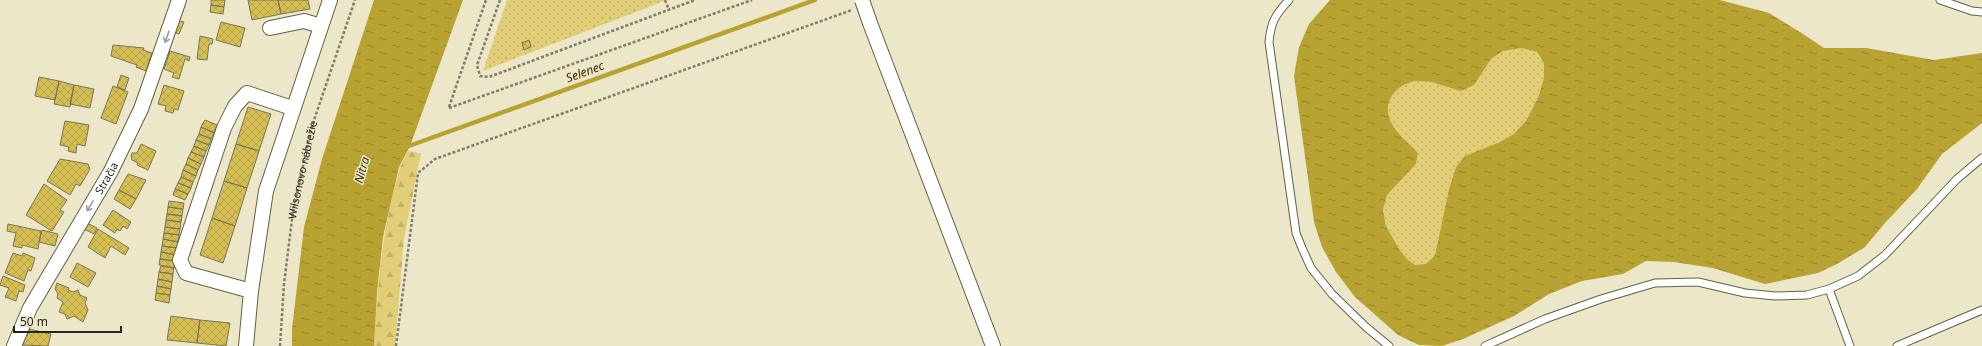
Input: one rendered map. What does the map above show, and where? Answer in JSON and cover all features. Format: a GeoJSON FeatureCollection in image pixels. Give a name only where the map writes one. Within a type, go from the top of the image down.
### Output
{"type":"FeatureCollection","features":[{"type":"Feature","properties":{"kind":"street","name":"Stračia"},"geometry":{"type":"LineString","coordinates":[[14,346],[30,308],[111,171],[141,109],[179,0]]}},
{"type":"Feature","properties":{"kind":"street"},"geometry":{"type":"LineString","coordinates":[[246,346],[251,291],[266,191],[292,108],[330,0]]}},
{"type":"Feature","properties":{"kind":"street"},"geometry":{"type":"LineString","coordinates":[[860,4],[870,24],[993,346]]}},
{"type":"Feature","properties":{"kind":"street"},"geometry":{"type":"LineString","coordinates":[[270,28],[304,21],[321,26]]}},
{"type":"Feature","properties":{"kind":"street"},"geometry":{"type":"LineString","coordinates":[[251,291],[186,274],[180,260],[224,128],[235,106],[247,93],[292,108]]}},
{"type":"Feature","properties":{"kind":"lane"},"geometry":{"type":"LineString","coordinates":[[1289,0],[1279,11],[1270,27],[1269,42],[1296,233],[1312,268],[1332,294],[1366,327],[1389,346]]}},
{"type":"Feature","properties":{"kind":"lane"},"geometry":{"type":"LineString","coordinates":[[1940,0],[1972,11],[1982,12]]}},
{"type":"Feature","properties":{"kind":"lane"},"geometry":{"type":"LineString","coordinates":[[1485,346],[1545,319],[1601,299],[1655,283],[1698,282],[1745,294],[1775,296],[1808,295],[1829,289],[1858,276],[1885,255],[1957,179],[1982,158]]}},
{"type":"Feature","properties":{"kind":"lane"},"geometry":{"type":"LineString","coordinates":[[1829,289],[1850,346]]}},
{"type":"Feature","properties":{"kind":"lane"},"geometry":{"type":"LineString","coordinates":[[1897,346],[1982,310]]}},
{"type":"Feature","properties":{"kind":"path","name":"Wilsonovo nábrežie"},"geometry":{"type":"LineString","coordinates":[[280,346],[284,284],[293,211],[312,126],[355,0]]}},
{"type":"Feature","properties":{"kind":"path"},"geometry":{"type":"LineString","coordinates":[[486,0],[449,108],[752,0]]}},
{"type":"Feature","properties":{"kind":"path"},"geometry":{"type":"LineString","coordinates":[[500,0],[477,65],[480,76],[489,77],[695,0]]}},
{"type":"Feature","properties":{"kind":"path"},"geometry":{"type":"LineString","coordinates":[[665,0],[669,10]]}},
{"type":"Feature","properties":{"kind":"path"},"geometry":{"type":"LineString","coordinates":[[396,346],[418,173],[435,159],[860,4]]}},
{"type":"Feature","properties":{"kind":"green space"},"geometry":{"type":"Polygon","coordinates":[[[507,0],[667,0],[483,71],[507,0]]]}},
{"type":"Feature","properties":{"kind":"green space"},"geometry":{"type":"Polygon","coordinates":[[[1522,48],[1537,52],[1544,63],[1544,80],[1536,102],[1525,122],[1513,135],[1456,167],[1449,189],[1435,255],[1426,264],[1415,265],[1408,260],[1399,249],[1386,226],[1383,210],[1387,195],[1416,164],[1418,153],[1397,132],[1391,122],[1388,109],[1389,102],[1392,96],[1402,86],[1416,81],[1432,83],[1461,91],[1474,85],[1491,59],[1503,51],[1522,48]]]}},
{"type":"Feature","properties":{"kind":"green space"},"geometry":{"type":"Polygon","coordinates":[[[408,151],[421,153],[404,239],[395,346],[374,346],[384,238],[397,177],[408,151]]]}},
{"type":"Feature","properties":{"kind":"water","name":"Nitra"},"geometry":{"type":"Polygon","coordinates":[[[374,0],[463,0],[410,146],[399,167],[383,237],[377,293],[374,346],[292,346],[292,329],[304,227],[322,159],[374,0]]]}},
{"type":"Feature","properties":{"kind":"water"},"geometry":{"type":"Polygon","coordinates":[[[1330,0],[1720,0],[1769,13],[1824,48],[1866,48],[1934,60],[1982,53],[1982,123],[1942,154],[1917,189],[1884,224],[1865,247],[1837,264],[1818,273],[1765,284],[1713,268],[1674,262],[1646,261],[1623,274],[1582,281],[1549,294],[1514,316],[1463,339],[1442,346],[1419,345],[1398,335],[1355,297],[1336,272],[1322,247],[1314,222],[1294,76],[1299,47],[1309,24],[1330,0]],[[1522,48],[1503,51],[1491,59],[1474,85],[1461,91],[1423,81],[1416,81],[1402,86],[1392,96],[1388,109],[1391,122],[1397,132],[1418,153],[1416,164],[1387,195],[1383,210],[1386,226],[1399,249],[1408,260],[1415,265],[1426,264],[1435,255],[1449,189],[1456,167],[1465,156],[1500,142],[1514,134],[1526,121],[1538,98],[1544,78],[1544,63],[1537,52],[1522,48]]]}},
{"type":"Feature","properties":{"kind":"building"},"geometry":{"type":"Polygon","coordinates":[[[211,0],[225,0],[224,7],[211,5],[211,0]]]}},
{"type":"Feature","properties":{"kind":"building"},"geometry":{"type":"Polygon","coordinates":[[[248,0],[278,0],[281,14],[252,20],[248,0]]]}},
{"type":"Feature","properties":{"kind":"building"},"geometry":{"type":"Polygon","coordinates":[[[278,0],[308,0],[310,9],[281,14],[278,0]]]}},
{"type":"Feature","properties":{"kind":"building"},"geometry":{"type":"Polygon","coordinates":[[[211,5],[224,7],[223,14],[210,12],[211,5]]]}},
{"type":"Feature","properties":{"kind":"building"},"geometry":{"type":"Polygon","coordinates":[[[177,20],[184,22],[179,34],[173,32],[177,20]]]}},
{"type":"Feature","properties":{"kind":"building"},"geometry":{"type":"Polygon","coordinates":[[[221,22],[245,28],[240,47],[216,40],[221,22]]]}},
{"type":"Feature","properties":{"kind":"building"},"geometry":{"type":"Polygon","coordinates":[[[200,36],[213,39],[212,44],[209,44],[207,60],[197,59],[200,36]]]}},
{"type":"Feature","properties":{"kind":"building"},"geometry":{"type":"Polygon","coordinates":[[[529,40],[531,47],[524,50],[522,43],[529,40]]]}},
{"type":"Feature","properties":{"kind":"building"},"geometry":{"type":"Polygon","coordinates":[[[113,45],[144,48],[143,50],[152,53],[146,71],[136,67],[137,65],[111,56],[113,45]]]}},
{"type":"Feature","properties":{"kind":"building"},"geometry":{"type":"Polygon","coordinates":[[[170,51],[190,57],[189,61],[185,59],[179,79],[172,77],[174,73],[164,69],[170,51]]]}},
{"type":"Feature","properties":{"kind":"building"},"geometry":{"type":"Polygon","coordinates":[[[121,75],[129,78],[125,90],[117,87],[121,75]]]}},
{"type":"Feature","properties":{"kind":"building"},"geometry":{"type":"Polygon","coordinates":[[[39,77],[59,81],[55,100],[35,96],[39,77]]]}},
{"type":"Feature","properties":{"kind":"building"},"geometry":{"type":"Polygon","coordinates":[[[59,81],[74,85],[70,107],[54,104],[59,81]]]}},
{"type":"Feature","properties":{"kind":"building"},"geometry":{"type":"Polygon","coordinates":[[[74,85],[94,89],[90,108],[70,104],[74,85]]]}},
{"type":"Feature","properties":{"kind":"building"},"geometry":{"type":"Polygon","coordinates":[[[164,85],[184,91],[178,110],[174,109],[173,113],[165,111],[166,106],[158,104],[164,85]]]}},
{"type":"Feature","properties":{"kind":"building"},"geometry":{"type":"Polygon","coordinates":[[[113,86],[128,92],[116,124],[101,118],[113,86]]]}},
{"type":"Feature","properties":{"kind":"building"},"geometry":{"type":"Polygon","coordinates":[[[248,107],[271,114],[259,151],[236,144],[248,107]]]}},
{"type":"Feature","properties":{"kind":"building"},"geometry":{"type":"Polygon","coordinates":[[[205,120],[217,125],[214,133],[201,127],[205,120]]]}},
{"type":"Feature","properties":{"kind":"building"},"geometry":{"type":"Polygon","coordinates":[[[65,121],[89,125],[85,146],[77,144],[76,153],[68,151],[69,147],[60,145],[65,121]]]}},
{"type":"Feature","properties":{"kind":"building"},"geometry":{"type":"Polygon","coordinates":[[[201,127],[214,133],[211,139],[199,134],[201,127]]]}},
{"type":"Feature","properties":{"kind":"building"},"geometry":{"type":"Polygon","coordinates":[[[199,134],[211,139],[209,145],[196,140],[199,134]]]}},
{"type":"Feature","properties":{"kind":"building"},"geometry":{"type":"Polygon","coordinates":[[[196,140],[209,145],[206,151],[194,146],[196,140]]]}},
{"type":"Feature","properties":{"kind":"building"},"geometry":{"type":"Polygon","coordinates":[[[141,144],[156,151],[148,170],[137,165],[138,163],[132,160],[132,153],[137,153],[141,144]]]}},
{"type":"Feature","properties":{"kind":"building"},"geometry":{"type":"Polygon","coordinates":[[[236,144],[259,151],[247,188],[224,181],[236,144]]]}},
{"type":"Feature","properties":{"kind":"building"},"geometry":{"type":"Polygon","coordinates":[[[194,146],[206,151],[204,157],[191,152],[194,146]]]}},
{"type":"Feature","properties":{"kind":"building"},"geometry":{"type":"Polygon","coordinates":[[[191,152],[204,157],[201,164],[188,158],[191,152]]]}},
{"type":"Feature","properties":{"kind":"building"},"geometry":{"type":"Polygon","coordinates":[[[188,158],[201,164],[198,170],[186,164],[188,158]]]}},
{"type":"Feature","properties":{"kind":"building"},"geometry":{"type":"Polygon","coordinates":[[[60,159],[88,164],[90,169],[80,186],[76,184],[70,195],[47,181],[60,159]]]}},
{"type":"Feature","properties":{"kind":"building"},"geometry":{"type":"Polygon","coordinates":[[[186,164],[198,170],[196,176],[183,170],[186,164]]]}},
{"type":"Feature","properties":{"kind":"building"},"geometry":{"type":"Polygon","coordinates":[[[183,170],[196,176],[193,182],[181,177],[183,170]]]}},
{"type":"Feature","properties":{"kind":"building"},"geometry":{"type":"Polygon","coordinates":[[[128,174],[146,180],[136,199],[119,190],[128,174]]]}},
{"type":"Feature","properties":{"kind":"building"},"geometry":{"type":"Polygon","coordinates":[[[181,177],[193,182],[191,188],[178,183],[181,177]]]}},
{"type":"Feature","properties":{"kind":"building"},"geometry":{"type":"Polygon","coordinates":[[[224,181],[247,188],[235,226],[212,218],[224,181]]]}},
{"type":"Feature","properties":{"kind":"building"},"geometry":{"type":"Polygon","coordinates":[[[178,183],[191,188],[188,194],[175,189],[178,183]]]}},
{"type":"Feature","properties":{"kind":"building"},"geometry":{"type":"Polygon","coordinates":[[[44,184],[67,200],[60,210],[64,212],[52,231],[26,215],[44,184]]]}},
{"type":"Feature","properties":{"kind":"building"},"geometry":{"type":"Polygon","coordinates":[[[175,189],[188,194],[185,200],[173,195],[175,189]]]}},
{"type":"Feature","properties":{"kind":"building"},"geometry":{"type":"Polygon","coordinates":[[[119,190],[136,199],[130,209],[114,199],[119,190]]]}},
{"type":"Feature","properties":{"kind":"building"},"geometry":{"type":"Polygon","coordinates":[[[169,201],[184,203],[183,209],[168,207],[169,201]]]}},
{"type":"Feature","properties":{"kind":"building"},"geometry":{"type":"Polygon","coordinates":[[[168,207],[183,209],[182,216],[167,214],[168,207]]]}},
{"type":"Feature","properties":{"kind":"building"},"geometry":{"type":"Polygon","coordinates":[[[113,210],[131,222],[127,229],[123,226],[120,231],[117,229],[115,233],[103,225],[113,210]]]}},
{"type":"Feature","properties":{"kind":"building"},"geometry":{"type":"Polygon","coordinates":[[[167,214],[182,216],[181,222],[166,220],[167,214]]]}},
{"type":"Feature","properties":{"kind":"building"},"geometry":{"type":"Polygon","coordinates":[[[212,218],[235,226],[223,263],[200,255],[212,218]]]}},
{"type":"Feature","properties":{"kind":"building"},"geometry":{"type":"Polygon","coordinates":[[[166,220],[181,222],[180,229],[165,227],[166,220]]]}},
{"type":"Feature","properties":{"kind":"building"},"geometry":{"type":"Polygon","coordinates":[[[87,223],[97,228],[94,234],[84,229],[87,223]]]}},
{"type":"Feature","properties":{"kind":"building"},"geometry":{"type":"Polygon","coordinates":[[[8,224],[41,231],[38,249],[22,245],[22,248],[13,246],[16,233],[7,231],[8,224]]]}},
{"type":"Feature","properties":{"kind":"building"},"geometry":{"type":"Polygon","coordinates":[[[165,227],[180,229],[179,235],[164,233],[165,227]]]}},
{"type":"Feature","properties":{"kind":"building"},"geometry":{"type":"Polygon","coordinates":[[[98,229],[129,248],[125,255],[111,246],[105,258],[88,247],[98,229]]]}},
{"type":"Feature","properties":{"kind":"building"},"geometry":{"type":"Polygon","coordinates":[[[42,230],[58,234],[55,246],[39,242],[42,230]]]}},
{"type":"Feature","properties":{"kind":"building"},"geometry":{"type":"Polygon","coordinates":[[[164,233],[179,235],[178,242],[163,239],[164,233]]]}},
{"type":"Feature","properties":{"kind":"building"},"geometry":{"type":"Polygon","coordinates":[[[163,239],[178,242],[177,248],[162,246],[163,239]]]}},
{"type":"Feature","properties":{"kind":"building"},"geometry":{"type":"Polygon","coordinates":[[[162,246],[177,248],[176,255],[161,252],[162,246]]]}},
{"type":"Feature","properties":{"kind":"building"},"geometry":{"type":"Polygon","coordinates":[[[161,252],[176,255],[175,261],[160,259],[161,252]]]}},
{"type":"Feature","properties":{"kind":"building"},"geometry":{"type":"Polygon","coordinates":[[[13,253],[22,256],[23,253],[35,258],[31,271],[28,270],[24,281],[5,273],[13,253]]]}},
{"type":"Feature","properties":{"kind":"building"},"geometry":{"type":"Polygon","coordinates":[[[160,259],[175,261],[174,268],[159,265],[160,259]]]}},
{"type":"Feature","properties":{"kind":"building"},"geometry":{"type":"Polygon","coordinates":[[[77,263],[96,273],[88,287],[70,277],[77,263]]]}},
{"type":"Feature","properties":{"kind":"building"},"geometry":{"type":"Polygon","coordinates":[[[161,266],[174,268],[173,274],[159,272],[161,266]]]}},
{"type":"Feature","properties":{"kind":"building"},"geometry":{"type":"Polygon","coordinates":[[[159,272],[173,274],[172,282],[158,279],[159,272]]]}},
{"type":"Feature","properties":{"kind":"building"},"geometry":{"type":"Polygon","coordinates":[[[3,276],[25,285],[23,292],[19,291],[16,301],[5,297],[9,288],[0,285],[3,276]]]}},
{"type":"Feature","properties":{"kind":"building"},"geometry":{"type":"Polygon","coordinates":[[[158,279],[172,282],[171,289],[157,286],[158,279]]]}},
{"type":"Feature","properties":{"kind":"building"},"geometry":{"type":"Polygon","coordinates":[[[57,283],[69,288],[68,290],[73,292],[78,290],[80,295],[87,298],[85,303],[88,310],[83,322],[74,316],[67,319],[65,314],[59,312],[63,302],[57,298],[58,294],[55,289],[57,283]]]}},
{"type":"Feature","properties":{"kind":"building"},"geometry":{"type":"Polygon","coordinates":[[[157,286],[171,289],[170,295],[156,293],[157,286]]]}},
{"type":"Feature","properties":{"kind":"building"},"geometry":{"type":"Polygon","coordinates":[[[156,293],[170,295],[169,303],[155,300],[156,293]]]}},
{"type":"Feature","properties":{"kind":"building"},"geometry":{"type":"Polygon","coordinates":[[[171,316],[200,320],[197,343],[167,340],[171,316]]]}},
{"type":"Feature","properties":{"kind":"building"},"geometry":{"type":"Polygon","coordinates":[[[200,320],[230,323],[226,346],[197,343],[200,320]]]}},
{"type":"Feature","properties":{"kind":"building"},"geometry":{"type":"Polygon","coordinates":[[[29,329],[51,334],[48,346],[20,345],[22,335],[27,336],[29,329]]]}},
{"type":"Feature","properties":{"kind":"waterway","name":"Selenec"},"geometry":{"type":"LineString","coordinates":[[406,147],[815,0]]}}]}
